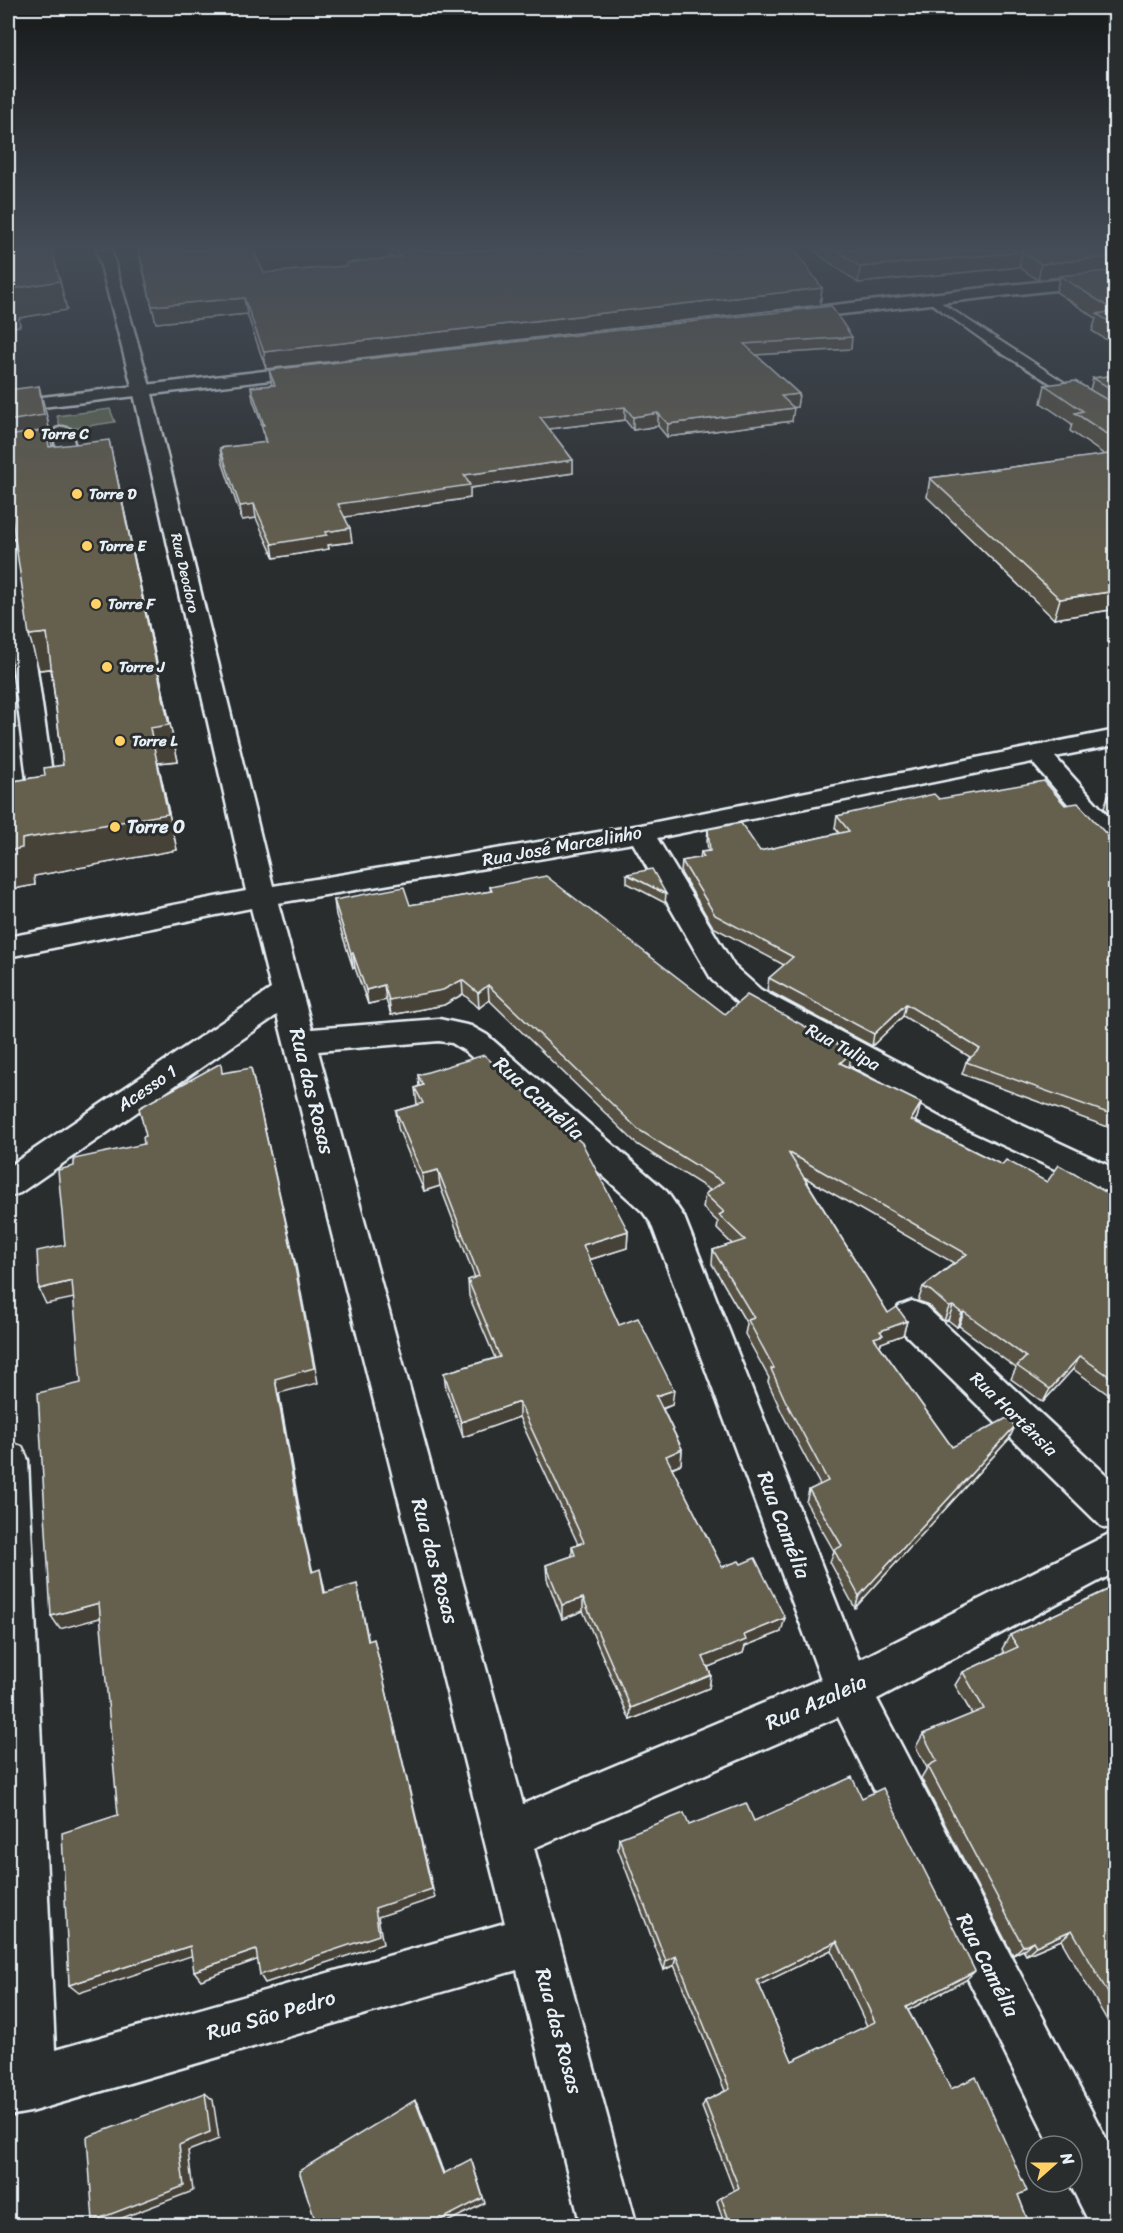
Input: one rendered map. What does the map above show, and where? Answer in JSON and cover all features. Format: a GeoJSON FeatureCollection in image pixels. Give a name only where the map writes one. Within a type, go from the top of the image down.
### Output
{"type":"FeatureCollection","features":[{"type":"Feature","properties":{"kind":"street","name":"Rua Deodoro"},"geometry":{"type":"LineString","coordinates":[[132,354],[262,897]]}},
{"type":"Feature","properties":{"kind":"street"},"geometry":{"type":"LineString","coordinates":[[8,406],[330,368]]}},
{"type":"Feature","properties":{"kind":"street"},"geometry":{"type":"LineString","coordinates":[[8,462],[63,453],[66,450],[63,433]]}},
{"type":"Feature","properties":{"kind":"street"},"geometry":{"type":"LineString","coordinates":[[8,545],[11,604],[41,787],[38,794],[8,800]]}},
{"type":"Feature","properties":{"kind":"street","name":"Rua José Marcelinho"},"geometry":{"type":"LineString","coordinates":[[8,947],[262,897],[641,832],[1116,737]]}},
{"type":"Feature","properties":{"kind":"street"},"geometry":{"type":"LineString","coordinates":[[1038,753],[1116,842]]}},
{"type":"Feature","properties":{"kind":"street","name":"Rua Tulipa"},"geometry":{"type":"LineString","coordinates":[[641,832],[723,973],[735,986],[750,997],[974,1117],[1116,1185]]}},
{"type":"Feature","properties":{"kind":"street","name":"Rua das Rosas"},"geometry":{"type":"LineString","coordinates":[[262,897],[609,2226]]}},
{"type":"Feature","properties":{"kind":"street","name":"Acesso 1"},"geometry":{"type":"LineString","coordinates":[[8,1184],[287,993]]}},
{"type":"Feature","properties":{"kind":"street","name":"Rua Camélia"},"geometry":{"type":"LineString","coordinates":[[299,1041],[439,1030],[460,1034],[476,1043],[655,1202],[666,1217],[848,1690],[1116,2217]]}},
{"type":"Feature","properties":{"kind":"street","name":"Rua Hortênsia"},"geometry":{"type":"LineString","coordinates":[[912,1317],[1116,1512]]}},
{"type":"Feature","properties":{"kind":"street"},"geometry":{"type":"LineString","coordinates":[[8,1460],[19,2087]]}},
{"type":"Feature","properties":{"kind":"street","name":"Rua Azaleia"},"geometry":{"type":"LineString","coordinates":[[507,1835],[848,1690],[1116,1550]]}},
{"type":"Feature","properties":{"kind":"street","name":"Rua São Pedro"},"geometry":{"type":"LineString","coordinates":[[19,2087],[535,1940]]}},
{"type":"Feature","properties":{"kind":"lane"},"geometry":{"type":"LineString","coordinates":[[1011,354],[1116,421]]}},
{"type":"Feature","properties":{"kind":"green space"},"geometry":{"type":"Polygon","coordinates":[[[110,409],[115,422],[61,430],[57,416],[110,409]]]}},
{"type":"Feature","properties":{"kind":"building"},"geometry":{"type":"Polygon","coordinates":[[[408,354],[755,354],[799,394],[781,396],[794,408],[668,424],[658,413],[633,417],[625,407],[540,417],[573,460],[464,475],[470,485],[338,504],[350,528],[325,532],[327,535],[272,544],[254,504],[240,506],[220,448],[267,442],[261,425],[264,425],[251,387],[275,385],[269,370],[408,354]]]}},
{"type":"Feature","properties":{"kind":"building"},"geometry":{"type":"Polygon","coordinates":[[[1116,375],[1116,392],[1093,378],[1116,375]]]}},
{"type":"Feature","properties":{"kind":"building"},"geometry":{"type":"Polygon","coordinates":[[[1075,381],[1116,405],[1116,440],[1075,413],[1083,411],[1045,385],[1075,381]]]}},
{"type":"Feature","properties":{"kind":"building"},"geometry":{"type":"Polygon","coordinates":[[[39,386],[44,415],[8,421],[8,390],[39,386]]]}},
{"type":"Feature","properties":{"kind":"building"},"geometry":{"type":"Polygon","coordinates":[[[46,430],[49,447],[109,440],[169,725],[150,728],[168,814],[22,839],[22,848],[8,851],[8,782],[45,776],[44,768],[63,765],[47,633],[29,635],[11,511],[8,507],[8,436],[46,430]]]}},
{"type":"Feature","properties":{"kind":"building"},"geometry":{"type":"Polygon","coordinates":[[[1116,453],[1116,591],[1060,599],[930,478],[1116,453]]]}},
{"type":"Feature","properties":{"kind":"building"},"geometry":{"type":"Polygon","coordinates":[[[1044,781],[1065,805],[1078,803],[1109,837],[1116,839],[1116,956],[1111,957],[1107,962],[1111,969],[1116,969],[1116,1116],[966,1062],[980,1049],[906,1004],[874,1034],[769,978],[793,957],[715,915],[682,861],[704,857],[701,852],[710,851],[708,829],[741,823],[760,851],[849,831],[837,816],[934,794],[939,799],[1044,781]]]}},
{"type":"Feature","properties":{"kind":"building"},"geometry":{"type":"Polygon","coordinates":[[[1116,795],[1116,805],[1108,796],[1116,795]]]}},
{"type":"Feature","properties":{"kind":"building"},"geometry":{"type":"Polygon","coordinates":[[[652,869],[666,894],[627,874],[652,869]]]}},
{"type":"Feature","properties":{"kind":"building"},"geometry":{"type":"Polygon","coordinates":[[[546,876],[725,1014],[747,995],[852,1052],[840,1063],[921,1103],[911,1120],[1002,1165],[1006,1160],[1047,1182],[1059,1165],[1116,1198],[1116,1381],[1080,1356],[1050,1389],[1017,1366],[1026,1357],[964,1312],[962,1313],[953,1306],[949,1307],[923,1287],[967,1254],[788,1152],[888,1313],[897,1307],[907,1321],[880,1331],[883,1335],[874,1338],[952,1447],[1007,1418],[1015,1426],[859,1596],[834,1550],[842,1546],[809,1490],[828,1481],[785,1400],[771,1369],[774,1368],[748,1320],[754,1318],[713,1250],[745,1240],[719,1215],[724,1212],[705,1194],[723,1182],[639,1130],[488,985],[478,993],[462,980],[443,990],[389,1000],[384,985],[366,990],[334,900],[404,887],[410,905],[492,891],[490,887],[546,876]]]}},
{"type":"Feature","properties":{"kind":"building"},"geometry":{"type":"Polygon","coordinates":[[[484,1055],[582,1143],[628,1231],[583,1245],[619,1325],[638,1318],[674,1390],[656,1396],[682,1449],[666,1456],[722,1567],[739,1561],[741,1564],[755,1558],[785,1618],[744,1635],[746,1640],[703,1657],[711,1675],[631,1708],[583,1598],[562,1605],[546,1565],[575,1555],[572,1546],[584,1542],[519,1402],[461,1422],[444,1373],[500,1357],[468,1280],[479,1276],[438,1170],[422,1174],[396,1111],[423,1103],[415,1088],[423,1085],[418,1075],[484,1055]]]}},
{"type":"Feature","properties":{"kind":"building"},"geometry":{"type":"Polygon","coordinates":[[[221,1063],[222,1073],[251,1068],[292,1251],[314,1368],[275,1379],[300,1521],[312,1572],[320,1569],[324,1593],[357,1584],[368,1641],[374,1639],[432,1889],[375,1908],[379,1935],[260,1975],[256,1950],[194,1971],[190,1946],[69,1985],[62,1833],[118,1815],[99,1603],[51,1616],[38,1393],[81,1383],[72,1281],[39,1289],[37,1251],[65,1245],[58,1170],[74,1166],[74,1159],[144,1144],[143,1137],[146,1136],[139,1108],[221,1063]]]}},
{"type":"Feature","properties":{"kind":"building"},"geometry":{"type":"Polygon","coordinates":[[[1116,1586],[1116,2007],[1072,1930],[1036,1946],[1033,1941],[1023,1946],[928,1766],[937,1761],[923,1734],[984,1709],[963,1672],[1018,1647],[1010,1635],[1116,1586]]]}},
{"type":"Feature","properties":{"kind":"building"},"geometry":{"type":"Polygon","coordinates":[[[852,1777],[862,1798],[883,1788],[975,1971],[906,2007],[951,2089],[976,2077],[1024,2184],[1024,2192],[1018,2195],[1030,2226],[731,2226],[721,2197],[739,2188],[705,2101],[730,2089],[676,1956],[666,1961],[619,1838],[684,1813],[689,1825],[746,1803],[754,1821],[852,1777]],[[837,1941],[757,1980],[792,2061],[875,2022],[837,1941]]]}},
{"type":"Feature","properties":{"kind":"building"},"geometry":{"type":"Polygon","coordinates":[[[205,2093],[210,2132],[179,2145],[184,2186],[93,2221],[87,2137],[205,2093]]]}},
{"type":"Feature","properties":{"kind":"building"},"geometry":{"type":"Polygon","coordinates":[[[415,2100],[443,2174],[471,2159],[483,2198],[440,2220],[442,2226],[317,2226],[299,2171],[415,2100]]]}},
{"type":"Feature","properties":{"kind":"place","name":"Torre C"},"geometry":{"type":"Point","coordinates":[29,434]}},
{"type":"Feature","properties":{"kind":"place","name":"Torre D"},"geometry":{"type":"Point","coordinates":[77,494]}},
{"type":"Feature","properties":{"kind":"place","name":"Torre E"},"geometry":{"type":"Point","coordinates":[87,546]}},
{"type":"Feature","properties":{"kind":"place","name":"Torre F"},"geometry":{"type":"Point","coordinates":[96,604]}},
{"type":"Feature","properties":{"kind":"place","name":"Torre J"},"geometry":{"type":"Point","coordinates":[107,667]}},
{"type":"Feature","properties":{"kind":"place","name":"Torre L"},"geometry":{"type":"Point","coordinates":[120,741]}},
{"type":"Feature","properties":{"kind":"place","name":"Torre O"},"geometry":{"type":"Point","coordinates":[115,827]}}]}
